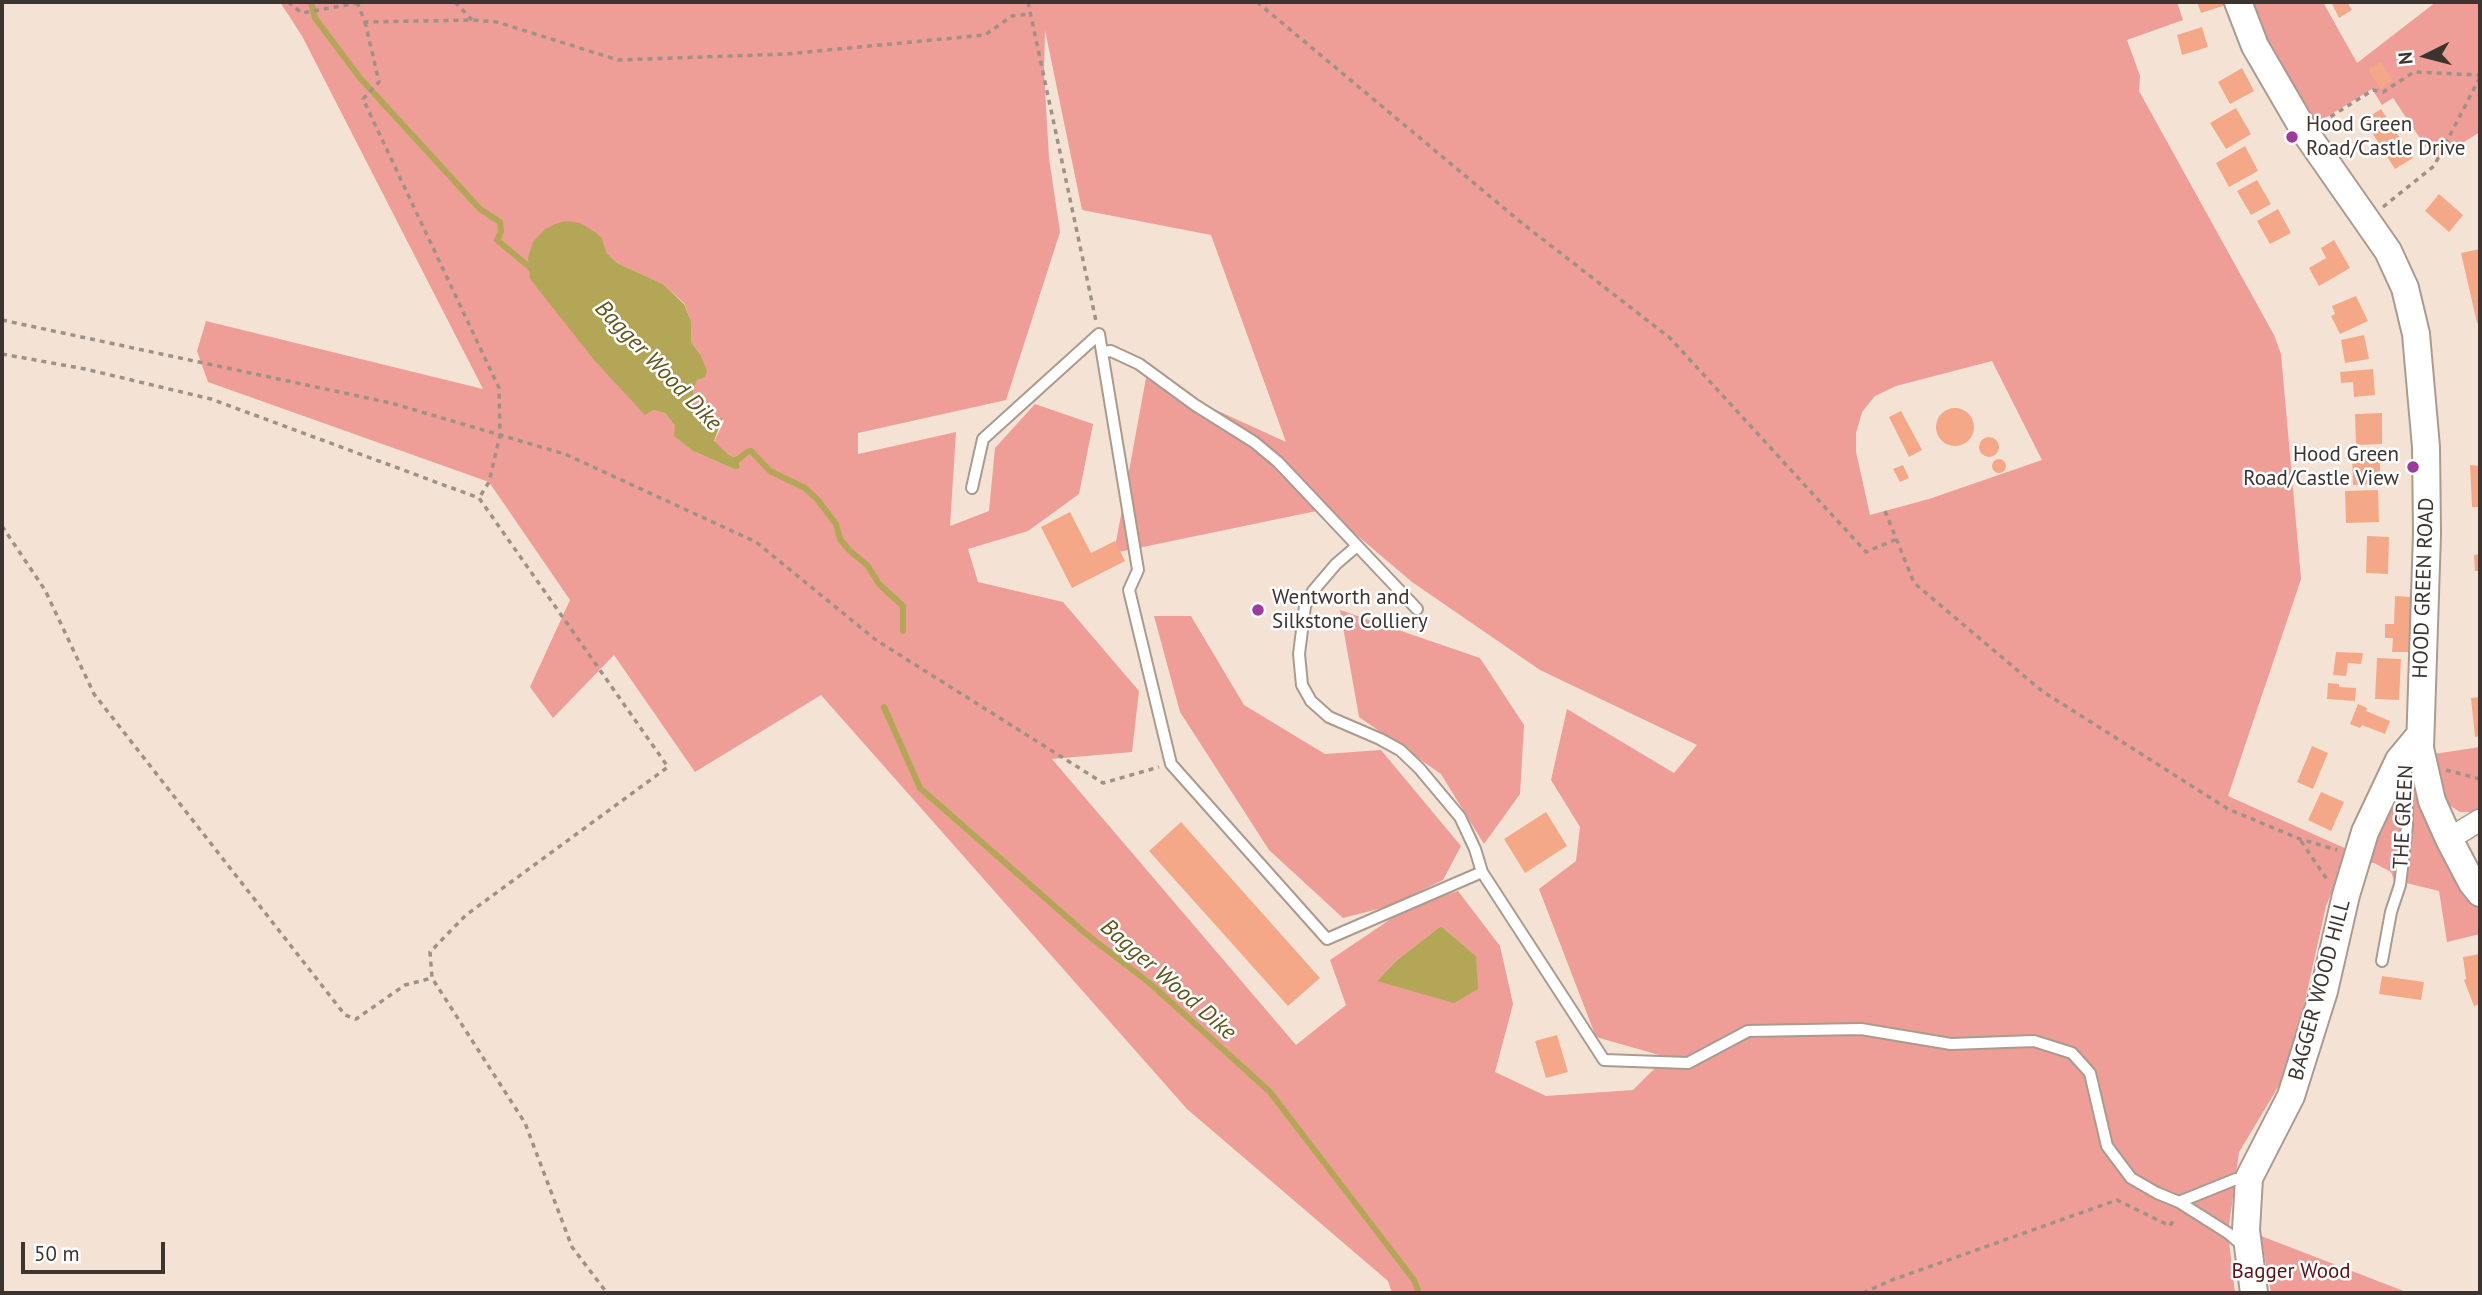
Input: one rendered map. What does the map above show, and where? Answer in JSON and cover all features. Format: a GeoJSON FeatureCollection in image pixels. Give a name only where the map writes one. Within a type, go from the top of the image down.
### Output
{"type":"FeatureCollection","features":[{"type":"Feature","properties":{"kind":"street","name":"HOOD GREEN ROAD"},"geometry":{"type":"LineString","coordinates":[[2238,2],[2255,46],[2305,132],[2388,251],[2405,288],[2416,334],[2421,374],[2427,517],[2413,742],[2432,801],[2449,839],[2480,894]]}},
{"type":"Feature","properties":{"kind":"street","name":"BAGGER WOOD HILL"},"geometry":{"type":"LineString","coordinates":[[2254,1293],[2246,1230],[2249,1178],[2291,1096],[2324,991],[2346,895],[2365,832],[2399,760],[2413,742]]}},
{"type":"Feature","properties":{"kind":"street"},"geometry":{"type":"LineString","coordinates":[[2449,839],[2480,820]]}},
{"type":"Feature","properties":{"kind":"lane"},"geometry":{"type":"LineString","coordinates":[[1099,334],[1138,570],[1129,590],[1171,764],[1327,939],[1482,872]]}},
{"type":"Feature","properties":{"kind":"lane"},"geometry":{"type":"LineString","coordinates":[[972,488],[983,439],[1099,334]]}},
{"type":"Feature","properties":{"kind":"lane"},"geometry":{"type":"LineString","coordinates":[[1102,352],[1111,351],[1132,360],[1195,405],[1254,442],[1278,462],[1417,609]]}},
{"type":"Feature","properties":{"kind":"lane"},"geometry":{"type":"LineString","coordinates":[[1357,546],[1330,570],[1305,606],[1299,654],[1302,685],[1311,701],[1329,717],[1400,750],[1419,768],[1460,817],[1482,872],[1604,1060],[1688,1063],[1748,1031],[1861,1030],[1951,1044],[2034,1041],[2072,1053],[2090,1073],[2107,1146],[2131,1178],[2183,1204],[2249,1250]]}},
{"type":"Feature","properties":{"kind":"lane","name":"THE GREEN"},"geometry":{"type":"LineString","coordinates":[[2382,961],[2391,912],[2400,885],[2407,825],[2405,777],[2413,742]]}},
{"type":"Feature","properties":{"kind":"lane"},"geometry":{"type":"LineString","coordinates":[[2183,1204],[2236,1179],[2249,1178]]}},
{"type":"Feature","properties":{"kind":"path"},"geometry":{"type":"LineString","coordinates":[[288,2],[302,13],[357,3],[365,22],[379,82],[363,99],[499,388],[500,435],[489,482],[479,498]]}},
{"type":"Feature","properties":{"kind":"path"},"geometry":{"type":"LineString","coordinates":[[455,2],[472,20]]}},
{"type":"Feature","properties":{"kind":"path"},"geometry":{"type":"LineString","coordinates":[[1028,2],[1099,334]]}},
{"type":"Feature","properties":{"kind":"path"},"geometry":{"type":"LineString","coordinates":[[1257,2],[1523,225],[1670,338],[1866,552],[1897,540]]}},
{"type":"Feature","properties":{"kind":"path"},"geometry":{"type":"LineString","coordinates":[[365,22],[497,22],[618,60],[786,54],[985,35],[1012,16],[1031,14]]}},
{"type":"Feature","properties":{"kind":"path"},"geometry":{"type":"LineString","coordinates":[[2305,132],[2373,90],[2383,92],[2414,72],[2480,76],[2434,166],[2366,218]]}},
{"type":"Feature","properties":{"kind":"path"},"geometry":{"type":"LineString","coordinates":[[2,320],[391,404],[565,454],[756,542],[876,640],[1103,783],[1171,764]]}},
{"type":"Feature","properties":{"kind":"path"},"geometry":{"type":"LineString","coordinates":[[2,354],[85,369],[211,399],[479,498],[668,767],[466,915],[430,952],[432,978],[526,1123],[572,1247],[607,1293]]}},
{"type":"Feature","properties":{"kind":"path"},"geometry":{"type":"LineString","coordinates":[[1885,511],[1914,583],[2042,691],[2228,809],[2300,839],[2357,858]]}},
{"type":"Feature","properties":{"kind":"path"},"geometry":{"type":"LineString","coordinates":[[2,526],[46,590],[94,694],[345,1015],[356,1019],[405,985],[432,978]]}},
{"type":"Feature","properties":{"kind":"path"},"geometry":{"type":"LineString","coordinates":[[2423,770],[2452,771],[2480,779]]}},
{"type":"Feature","properties":{"kind":"path"},"geometry":{"type":"LineString","coordinates":[[2300,839],[2332,888],[2346,895]]}},
{"type":"Feature","properties":{"kind":"path"},"geometry":{"type":"LineString","coordinates":[[1863,1293],[1892,1280],[2117,1199],[2170,1226],[2183,1204]]}},
{"type":"Feature","properties":{"kind":"green space"},"geometry":{"type":"Polygon","coordinates":[[[280,2],[2177,2],[2183,20],[2127,40],[2140,76],[2139,91],[2274,335],[2281,354],[2301,579],[2228,796],[2349,850],[2326,906],[2303,1010],[2280,1084],[2239,1152],[2228,1233],[2235,1293],[1392,1293],[1388,1281],[1187,1109],[821,695],[695,772],[614,655],[553,718],[530,687],[570,600],[489,482],[208,382],[197,351],[206,321],[483,389],[302,36],[280,2]],[[1045,30],[1044,73],[1049,158],[1060,232],[1006,400],[858,433],[858,454],[956,432],[950,526],[989,511],[995,448],[1035,404],[1093,424],[1079,494],[1028,531],[968,549],[978,582],[1063,602],[1139,691],[1132,752],[1052,759],[1296,1045],[1346,1005],[1330,960],[1407,908],[1458,891],[1500,946],[1513,1004],[1495,1072],[1546,1096],[1633,1090],[1666,1057],[1596,1037],[1539,889],[1576,861],[1580,827],[1551,780],[1567,709],[1674,773],[1697,745],[1540,670],[1412,582],[1326,509],[1114,553],[1146,378],[1286,442],[1211,235],[1082,210],[1045,30]],[[602,238],[530,279],[653,410],[665,413],[675,426],[675,436],[693,451],[736,470],[740,466],[738,455],[729,455],[714,442],[724,421],[720,417],[708,421],[700,417],[694,408],[693,390],[700,354],[691,342],[691,321],[684,303],[663,284],[617,263],[607,253],[602,238]],[[1992,361],[1896,386],[1875,396],[1862,412],[1856,433],[1856,452],[1870,515],[1929,499],[2042,460],[1992,361]],[[1441,926],[1397,960],[1377,981],[1476,956],[1441,926]]]}},
{"type":"Feature","properties":{"kind":"green space"},"geometry":{"type":"Polygon","coordinates":[[[2253,2],[2323,2],[2357,63],[2436,2],[2480,2],[2480,132],[2437,159],[2430,153],[2393,98],[2382,105],[2372,89],[2317,123],[2263,37],[2253,2]]]}},
{"type":"Feature","properties":{"kind":"green space"},"geometry":{"type":"Polygon","coordinates":[[[1340,610],[1480,658],[1524,725],[1520,794],[1484,844],[1441,774],[1359,717],[1340,610]]]}},
{"type":"Feature","properties":{"kind":"green space"},"geometry":{"type":"Polygon","coordinates":[[[1154,616],[1191,616],[1244,705],[1325,754],[1381,750],[1461,846],[1443,880],[1390,906],[1343,918],[1269,850],[1180,712],[1154,616]]]}},
{"type":"Feature","properties":{"kind":"green space"},"geometry":{"type":"Polygon","coordinates":[[[2480,747],[2480,807],[2471,812],[2460,812],[2449,805],[2434,754],[2480,747]]]}},
{"type":"Feature","properties":{"kind":"green space"},"geometry":{"type":"Polygon","coordinates":[[[2410,771],[2416,775],[2466,891],[2480,909],[2480,934],[2447,942],[2439,891],[2394,880],[2391,872],[2374,863],[2368,863],[2399,778],[2410,771]]]}},
{"type":"Feature","properties":{"kind":"green space","name":"Bagger Wood"},"geometry":{"type":"Polygon","coordinates":[[[2261,1236],[2409,1293],[2271,1293],[2261,1236]]]}},
{"type":"Feature","properties":{"kind":"water"},"geometry":{"type":"Polygon","coordinates":[[[566,221],[580,223],[595,232],[602,238],[607,253],[617,263],[663,284],[684,304],[691,321],[691,342],[707,371],[705,377],[697,380],[693,390],[694,408],[700,417],[708,421],[723,417],[714,441],[729,455],[738,455],[740,467],[736,470],[693,451],[674,436],[675,426],[665,413],[653,410],[645,415],[595,361],[530,279],[528,258],[533,242],[544,230],[566,221]]]}},
{"type":"Feature","properties":{"kind":"water"},"geometry":{"type":"Polygon","coordinates":[[[1441,926],[1476,956],[1478,989],[1454,1003],[1377,981],[1397,960],[1441,926]]]}},
{"type":"Feature","properties":{"kind":"building"},"geometry":{"type":"Polygon","coordinates":[[[2197,2],[2225,2],[2226,5],[2201,13],[2197,2]]]}},
{"type":"Feature","properties":{"kind":"building"},"geometry":{"type":"Polygon","coordinates":[[[2331,2],[2347,2],[2352,10],[2339,18],[2331,2]]]}},
{"type":"Feature","properties":{"kind":"building"},"geometry":{"type":"Polygon","coordinates":[[[2202,27],[2208,47],[2182,55],[2177,35],[2202,27]]]}},
{"type":"Feature","properties":{"kind":"building"},"geometry":{"type":"Polygon","coordinates":[[[2381,62],[2393,80],[2381,89],[2368,70],[2381,62]]]}},
{"type":"Feature","properties":{"kind":"building"},"geometry":{"type":"Polygon","coordinates":[[[2242,68],[2254,91],[2230,104],[2218,82],[2242,68]]]}},
{"type":"Feature","properties":{"kind":"building"},"geometry":{"type":"Polygon","coordinates":[[[2236,108],[2251,134],[2226,149],[2210,123],[2236,108]]]}},
{"type":"Feature","properties":{"kind":"building"},"geometry":{"type":"Polygon","coordinates":[[[2381,109],[2413,158],[2395,169],[2364,120],[2381,109]]]}},
{"type":"Feature","properties":{"kind":"building"},"geometry":{"type":"Polygon","coordinates":[[[2245,146],[2258,171],[2229,187],[2216,163],[2245,146]]]}},
{"type":"Feature","properties":{"kind":"building"},"geometry":{"type":"Polygon","coordinates":[[[2257,180],[2271,204],[2251,215],[2237,191],[2257,180]]]}},
{"type":"Feature","properties":{"kind":"building"},"geometry":{"type":"Polygon","coordinates":[[[2439,194],[2463,215],[2449,232],[2425,211],[2439,194]]]}},
{"type":"Feature","properties":{"kind":"building"},"geometry":{"type":"Polygon","coordinates":[[[2278,209],[2291,233],[2270,244],[2257,221],[2278,209]]]}},
{"type":"Feature","properties":{"kind":"building"},"geometry":{"type":"Polygon","coordinates":[[[2334,240],[2350,268],[2319,286],[2309,268],[2326,258],[2321,248],[2334,240]]]}},
{"type":"Feature","properties":{"kind":"building"},"geometry":{"type":"Polygon","coordinates":[[[2480,249],[2480,322],[2477,323],[2461,253],[2480,249]]]}},
{"type":"Feature","properties":{"kind":"building"},"geometry":{"type":"Polygon","coordinates":[[[2356,296],[2368,321],[2340,334],[2331,316],[2335,314],[2332,306],[2356,296]]]}},
{"type":"Feature","properties":{"kind":"building"},"geometry":{"type":"Polygon","coordinates":[[[2364,335],[2369,359],[2345,363],[2341,340],[2364,335]]]}},
{"type":"Feature","properties":{"kind":"building"},"geometry":{"type":"Polygon","coordinates":[[[2373,369],[2375,395],[2354,397],[2353,382],[2341,383],[2340,372],[2373,369]]]}},
{"type":"Feature","properties":{"kind":"building"},"geometry":{"type":"Polygon","coordinates":[[[1955,408],[1968,414],[1974,427],[1968,440],[1955,446],[1942,440],[1936,427],[1942,414],[1955,408]]]}},
{"type":"Feature","properties":{"kind":"building"},"geometry":{"type":"Polygon","coordinates":[[[1901,411],[1922,450],[1909,457],[1889,417],[1901,411]]]}},
{"type":"Feature","properties":{"kind":"building"},"geometry":{"type":"Polygon","coordinates":[[[2382,413],[2382,444],[2356,445],[2355,414],[2382,413]]]}},
{"type":"Feature","properties":{"kind":"building"},"geometry":{"type":"Polygon","coordinates":[[[1985,437],[1993,437],[1999,447],[1993,457],[1985,457],[1979,451],[1979,443],[1985,437]]]}},
{"type":"Feature","properties":{"kind":"building"},"geometry":{"type":"Polygon","coordinates":[[[2380,453],[2380,484],[2353,485],[2352,454],[2380,453]]]}},
{"type":"Feature","properties":{"kind":"building"},"geometry":{"type":"Polygon","coordinates":[[[1999,459],[2004,461],[2004,471],[1999,473],[1994,471],[1992,466],[1994,461],[1999,459]]]}},
{"type":"Feature","properties":{"kind":"building"},"geometry":{"type":"Polygon","coordinates":[[[1903,465],[1909,478],[1900,482],[1893,469],[1903,465]]]}},
{"type":"Feature","properties":{"kind":"building"},"geometry":{"type":"Polygon","coordinates":[[[2470,465],[2480,466],[2480,507],[2472,507],[2470,465]]]}},
{"type":"Feature","properties":{"kind":"building"},"geometry":{"type":"Polygon","coordinates":[[[2378,490],[2379,522],[2346,523],[2345,491],[2378,490]]]}},
{"type":"Feature","properties":{"kind":"building"},"geometry":{"type":"Polygon","coordinates":[[[1070,512],[1091,553],[1115,541],[1125,561],[1072,588],[1041,527],[1070,512]]]}},
{"type":"Feature","properties":{"kind":"building"},"geometry":{"type":"Polygon","coordinates":[[[2367,536],[2389,537],[2388,574],[2366,573],[2367,536]]]}},
{"type":"Feature","properties":{"kind":"building"},"geometry":{"type":"Polygon","coordinates":[[[2480,554],[2480,571],[2475,571],[2474,555],[2480,554]]]}},
{"type":"Feature","properties":{"kind":"building"},"geometry":{"type":"Polygon","coordinates":[[[2395,596],[2412,597],[2409,652],[2392,652],[2393,638],[2385,638],[2385,624],[2394,624],[2395,596]]]}},
{"type":"Feature","properties":{"kind":"building"},"geometry":{"type":"Polygon","coordinates":[[[2336,652],[2363,653],[2361,664],[2348,663],[2346,676],[2333,675],[2336,652]]]}},
{"type":"Feature","properties":{"kind":"building"},"geometry":{"type":"Polygon","coordinates":[[[2377,658],[2401,659],[2399,700],[2375,699],[2377,658]]]}},
{"type":"Feature","properties":{"kind":"building"},"geometry":{"type":"Polygon","coordinates":[[[2328,683],[2356,688],[2355,701],[2327,699],[2328,683]]]}},
{"type":"Feature","properties":{"kind":"building"},"geometry":{"type":"Polygon","coordinates":[[[2480,697],[2480,736],[2475,737],[2471,698],[2480,697]]]}},
{"type":"Feature","properties":{"kind":"building"},"geometry":{"type":"Polygon","coordinates":[[[2358,704],[2367,708],[2366,711],[2390,721],[2385,734],[2362,725],[2360,728],[2350,724],[2358,704]]]}},
{"type":"Feature","properties":{"kind":"building"},"geometry":{"type":"Polygon","coordinates":[[[2312,746],[2328,753],[2313,789],[2297,782],[2312,746]]]}},
{"type":"Feature","properties":{"kind":"building"},"geometry":{"type":"Polygon","coordinates":[[[2321,792],[2344,802],[2331,831],[2308,820],[2321,792]]]}},
{"type":"Feature","properties":{"kind":"building"},"geometry":{"type":"Polygon","coordinates":[[[1546,812],[1567,846],[1525,873],[1504,839],[1546,812]]]}},
{"type":"Feature","properties":{"kind":"building"},"geometry":{"type":"Polygon","coordinates":[[[1181,822],[1320,978],[1288,1006],[1149,851],[1181,822]]]}},
{"type":"Feature","properties":{"kind":"building"},"geometry":{"type":"Polygon","coordinates":[[[2480,954],[2480,1004],[2474,1006],[2464,980],[2463,957],[2480,954]]]}},
{"type":"Feature","properties":{"kind":"building"},"geometry":{"type":"Polygon","coordinates":[[[2382,976],[2424,982],[2421,1000],[2379,994],[2382,976]]]}},
{"type":"Feature","properties":{"kind":"building"},"geometry":{"type":"Polygon","coordinates":[[[1557,1035],[1568,1072],[1546,1078],[1535,1041],[1557,1035]]]}},
{"type":"Feature","properties":{"kind":"waterway","name":"Bagger Wood Dike"},"geometry":{"type":"LineString","coordinates":[[311,2],[315,18],[360,78],[480,209],[500,222],[501,232],[497,240],[533,270]]}},
{"type":"Feature","properties":{"kind":"waterway","name":"Bagger Wood Dike"},"geometry":{"type":"LineString","coordinates":[[734,463],[751,451],[770,471],[805,488],[817,499],[836,524],[840,539],[868,566],[879,584],[903,606],[903,631]]}},
{"type":"Feature","properties":{"kind":"waterway","name":"Bagger Wood Dike"},"geometry":{"type":"LineString","coordinates":[[884,707],[920,788],[1085,933],[1152,985],[1270,1092],[1414,1280],[1419,1293]]}},
{"type":"Feature","properties":{"kind":"place","name":"Hood Green Road/Castle Drive"},"geometry":{"type":"Point","coordinates":[2292,137]}},
{"type":"Feature","properties":{"kind":"place","name":"Hood Green Road/Castle View"},"geometry":{"type":"Point","coordinates":[2413,467]}},
{"type":"Feature","properties":{"kind":"place","name":"Wentworth and Silkstone Colliery"},"geometry":{"type":"Point","coordinates":[1258,610]}}]}
